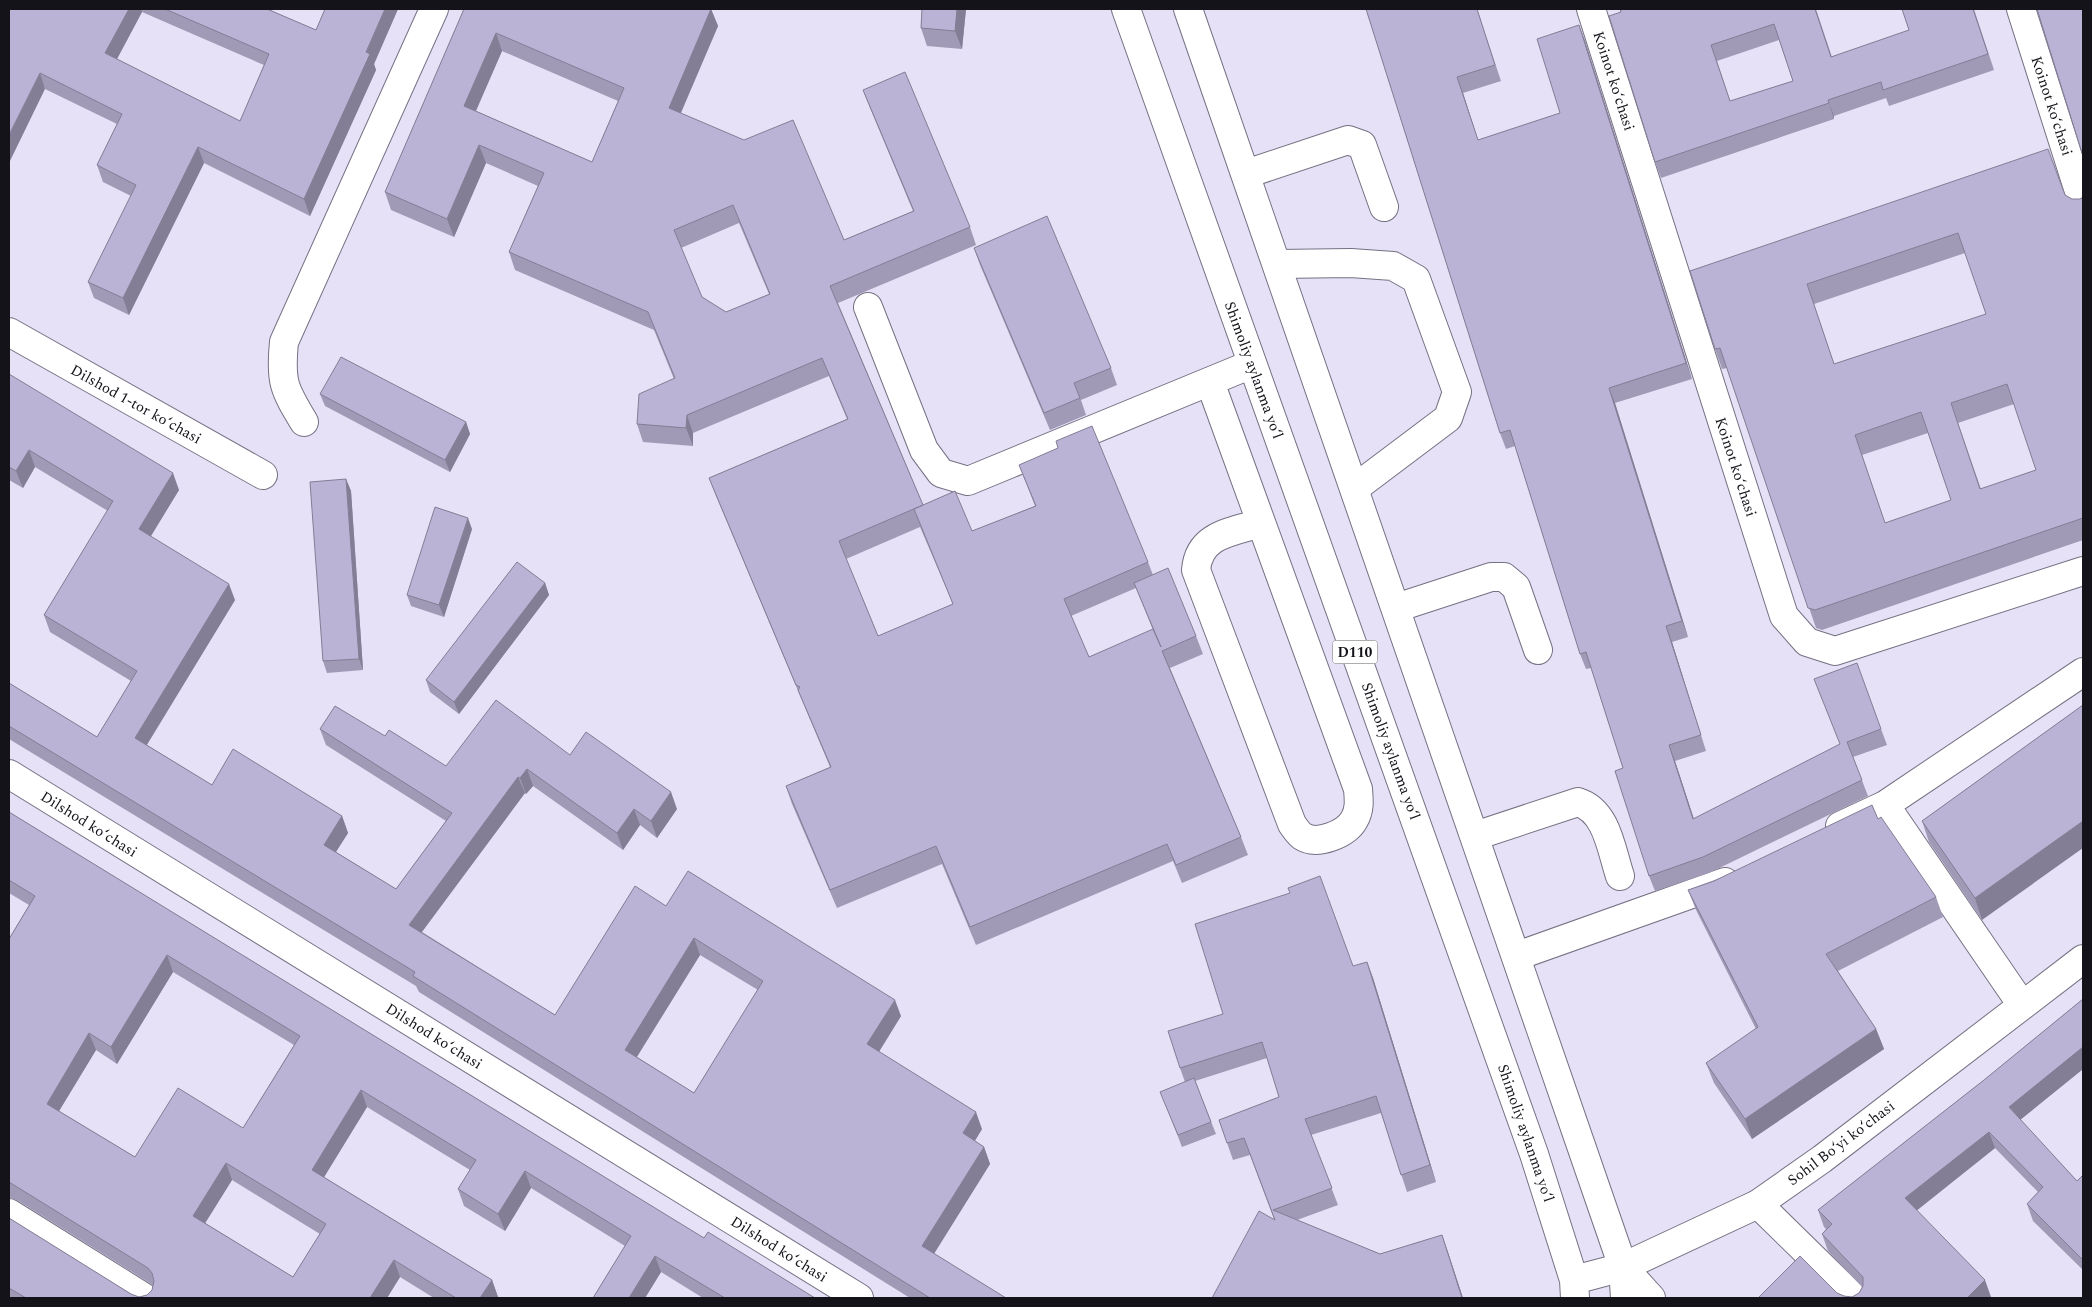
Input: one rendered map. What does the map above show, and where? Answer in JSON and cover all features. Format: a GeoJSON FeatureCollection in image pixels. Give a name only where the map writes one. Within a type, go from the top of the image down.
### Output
{"type":"FeatureCollection","features":[{"type":"Feature","properties":{"kind":"street"},"geometry":{"type":"LineString","coordinates":[[304,422],[285,390],[281,370],[284,342],[434,9]]}},
{"type":"Feature","properties":{"kind":"street","name":"Shimoliy aylanma yoʻl"},"geometry":{"type":"LineString","coordinates":[[1126,9],[1534,1154],[1574,1289]]}},
{"type":"Feature","properties":{"kind":"street"},"geometry":{"type":"LineString","coordinates":[[1188,9],[1624,1267],[1625,1298]]}},
{"type":"Feature","properties":{"kind":"street","name":"Koinot koʻchasi"},"geometry":{"type":"LineString","coordinates":[[1591,9],[1784,616],[1807,642],[1835,651],[2083,571]]}},
{"type":"Feature","properties":{"kind":"street","name":"Koinot koʻchasi"},"geometry":{"type":"LineString","coordinates":[[2021,9],[2083,204]]}},
{"type":"Feature","properties":{"kind":"street"},"geometry":{"type":"LineString","coordinates":[[1246,174],[1348,140],[1362,145],[1384,207]]}},
{"type":"Feature","properties":{"kind":"street"},"geometry":{"type":"LineString","coordinates":[[1277,264],[1351,263],[1393,266],[1416,279],[1456,392],[1448,418],[1355,488]]}},
{"type":"Feature","properties":{"kind":"street"},"geometry":{"type":"LineString","coordinates":[[868,308],[924,450],[941,473],[968,481],[1252,364]]}},
{"type":"Feature","properties":{"kind":"street","name":"Dilshod 1-tor koʻchasi"},"geometry":{"type":"LineString","coordinates":[[9,332],[263,475]]}},
{"type":"Feature","properties":{"kind":"street"},"geometry":{"type":"LineString","coordinates":[[1210,382],[1358,789],[1360,805],[1354,821],[1337,834],[1317,841],[1303,836],[1292,824],[1196,570],[1201,550],[1212,539],[1261,523]]}},
{"type":"Feature","properties":{"kind":"street"},"geometry":{"type":"LineString","coordinates":[[1396,608],[1491,577],[1504,577],[1516,587],[1538,650]]}},
{"type":"Feature","properties":{"kind":"street"},"geometry":{"type":"LineString","coordinates":[[1813,840],[1885,805],[2083,672]]}},
{"type":"Feature","properties":{"kind":"street","name":"Dilshod koʻchasi"},"geometry":{"type":"LineString","coordinates":[[9,774],[859,1298]]}},
{"type":"Feature","properties":{"kind":"street"},"geometry":{"type":"LineString","coordinates":[[1475,836],[1578,802],[1590,806],[1600,816],[1620,876]]}},
{"type":"Feature","properties":{"kind":"street"},"geometry":{"type":"LineString","coordinates":[[1885,805],[2022,1005]]}},
{"type":"Feature","properties":{"kind":"street"},"geometry":{"type":"LineString","coordinates":[[1517,956],[1715,887],[1751,870]]}},
{"type":"Feature","properties":{"kind":"street","name":"Sohil Boʻyi koʻchasi"},"geometry":{"type":"LineString","coordinates":[[1574,1289],[1758,1204],[1822,1159],[2083,959]]}},
{"type":"Feature","properties":{"kind":"street"},"geometry":{"type":"LineString","coordinates":[[1758,1204],[1854,1298]]}},
{"type":"Feature","properties":{"kind":"street"},"geometry":{"type":"LineString","coordinates":[[9,1213],[145,1298]]}},
{"type":"Feature","properties":{"kind":"street"},"geometry":{"type":"LineString","coordinates":[[1624,1267],[1651,1298]]}},
{"type":"Feature","properties":{"kind":"building"},"geometry":{"type":"Polygon","coordinates":[[[9,9],[129,9],[105,53],[240,121],[269,54],[165,9],[267,9],[316,30],[325,9],[385,9],[366,52],[370,54],[304,199],[198,147],[123,298],[88,282],[136,185],[97,165],[122,114],[40,73],[9,135],[9,9]]]}},
{"type":"Feature","properties":{"kind":"building"},"geometry":{"type":"Polygon","coordinates":[[[464,9],[711,9],[669,108],[744,140],[793,120],[844,240],[914,211],[863,90],[905,72],[970,227],[830,286],[923,505],[839,541],[878,636],[953,604],[914,509],[955,491],[972,531],[1036,506],[1019,465],[1058,448],[1056,441],[1092,426],[1148,562],[1064,599],[1089,657],[1153,629],[1161,647],[1134,583],[1168,568],[1196,636],[1162,651],[1241,837],[1176,865],[1167,844],[970,927],[936,846],[830,890],[786,786],[831,767],[798,690],[800,687],[796,685],[709,478],[848,419],[822,358],[687,415],[686,428],[637,424],[639,394],[675,378],[648,312],[509,252],[544,173],[479,145],[447,219],[385,192],[464,9]],[[496,33],[464,106],[592,162],[624,88],[496,33]],[[733,205],[674,230],[702,297],[726,312],[770,294],[733,205]]]}},
{"type":"Feature","properties":{"kind":"building"},"geometry":{"type":"Polygon","coordinates":[[[922,9],[957,9],[955,31],[921,28],[922,9]]]}},
{"type":"Feature","properties":{"kind":"building"},"geometry":{"type":"Polygon","coordinates":[[[1366,9],[1477,9],[1495,65],[1457,77],[1478,140],[1560,113],[1537,39],[1579,25],[1686,363],[1609,388],[1682,621],[1666,626],[1701,735],[1669,745],[1693,819],[1840,744],[1814,679],[1857,663],[1881,729],[1847,742],[1862,780],[1703,857],[1649,876],[1615,771],[1623,768],[1586,652],[1580,654],[1510,430],[1500,433],[1366,9]]]}},
{"type":"Feature","properties":{"kind":"building"},"geometry":{"type":"Polygon","coordinates":[[[1620,9],[1815,9],[1831,57],[1909,30],[1902,9],[1973,9],[1988,54],[1883,90],[1881,82],[1828,100],[1829,103],[1655,162],[1609,16],[1621,12],[1620,9]],[[1774,24],[1711,45],[1730,101],[1793,81],[1774,24]]]}},
{"type":"Feature","properties":{"kind":"building"},"geometry":{"type":"Polygon","coordinates":[[[2037,9],[2083,9],[2083,156],[2037,9]]]}},
{"type":"Feature","properties":{"kind":"building"},"geometry":{"type":"Polygon","coordinates":[[[2048,149],[2065,195],[2072,199],[2083,197],[2083,518],[1815,610],[1808,608],[1720,348],[1715,349],[1690,271],[2048,149]],[[1958,233],[1807,284],[1834,364],[1986,314],[1958,233]],[[2007,384],[1951,403],[1980,489],[2036,470],[2007,384]],[[1921,412],[1855,435],[1885,523],[1951,500],[1921,412]]]}},
{"type":"Feature","properties":{"kind":"building"},"geometry":{"type":"Polygon","coordinates":[[[1047,216],[1111,368],[1074,383],[1080,398],[1044,413],[974,248],[1047,216]]]}},
{"type":"Feature","properties":{"kind":"building"},"geometry":{"type":"Polygon","coordinates":[[[341,357],[466,422],[445,460],[320,394],[341,357]]]}},
{"type":"Feature","properties":{"kind":"building"},"geometry":{"type":"Polygon","coordinates":[[[9,374],[173,473],[139,529],[229,584],[135,738],[212,785],[233,749],[342,816],[324,845],[396,889],[452,813],[320,729],[335,706],[385,736],[389,730],[446,766],[496,700],[570,755],[586,732],[671,792],[651,821],[634,809],[617,833],[527,769],[520,778],[518,777],[409,925],[555,1015],[635,886],[666,906],[688,871],[895,1000],[867,1044],[976,1112],[963,1133],[984,1147],[922,1246],[1006,1298],[930,1298],[413,976],[415,972],[9,726],[9,683],[97,737],[137,671],[44,615],[113,501],[29,450],[16,471],[9,467],[9,374]],[[694,938],[625,1050],[694,1093],[763,981],[694,938]]]}},
{"type":"Feature","properties":{"kind":"building"},"geometry":{"type":"Polygon","coordinates":[[[346,479],[359,659],[323,661],[310,482],[346,479]]]}},
{"type":"Feature","properties":{"kind":"building"},"geometry":{"type":"Polygon","coordinates":[[[435,507],[468,518],[439,605],[407,595],[435,507]]]}},
{"type":"Feature","properties":{"kind":"building"},"geometry":{"type":"Polygon","coordinates":[[[517,562],[545,583],[454,702],[426,680],[517,562]]]}},
{"type":"Feature","properties":{"kind":"building"},"geometry":{"type":"Polygon","coordinates":[[[2083,705],[2083,821],[1975,898],[1922,821],[2083,705]]]}},
{"type":"Feature","properties":{"kind":"building"},"geometry":{"type":"Polygon","coordinates":[[[1872,805],[1878,819],[1881,817],[1936,897],[1826,954],[1876,1029],[1745,1119],[1706,1063],[1758,1027],[1688,890],[1714,881],[1872,805]]]}},
{"type":"Feature","properties":{"kind":"building"},"geometry":{"type":"Polygon","coordinates":[[[9,812],[704,1238],[708,1232],[815,1298],[725,1298],[655,1256],[629,1298],[593,1298],[631,1236],[525,1171],[498,1214],[458,1189],[476,1160],[361,1090],[312,1170],[492,1280],[480,1298],[456,1298],[394,1260],[370,1298],[26,1298],[9,1288],[9,1218],[131,1294],[139,1297],[147,1295],[152,1290],[154,1281],[152,1273],[148,1268],[9,1182],[9,939],[35,896],[9,880],[9,812]],[[167,955],[111,1047],[89,1033],[47,1104],[135,1157],[178,1088],[243,1128],[300,1036],[167,955]],[[226,1163],[193,1216],[293,1277],[326,1224],[226,1163]]]}},
{"type":"Feature","properties":{"kind":"building"},"geometry":{"type":"Polygon","coordinates":[[[1320,876],[1353,966],[1367,962],[1430,1165],[1401,1175],[1376,1096],[1305,1119],[1332,1188],[1273,1210],[1380,1254],[1442,1235],[1462,1298],[1212,1298],[1259,1211],[1275,1220],[1244,1138],[1227,1143],[1219,1120],[1279,1097],[1262,1042],[1180,1068],[1168,1031],[1223,1014],[1195,924],[1290,893],[1288,888],[1320,876]]]}},
{"type":"Feature","properties":{"kind":"building"},"geometry":{"type":"Polygon","coordinates":[[[2083,999],[2083,1047],[2009,1107],[2077,1181],[2083,1175],[2083,1260],[2027,1204],[2043,1187],[1989,1132],[1905,1198],[1985,1280],[1969,1298],[1758,1298],[1800,1256],[1837,1293],[1852,1297],[1859,1293],[1863,1286],[1863,1277],[1822,1234],[1832,1224],[1818,1210],[1984,1080],[2083,999]]]}},
{"type":"Feature","properties":{"kind":"building"},"geometry":{"type":"Polygon","coordinates":[[[1194,1078],[1211,1122],[1178,1135],[1160,1092],[1194,1078]]]}}]}
